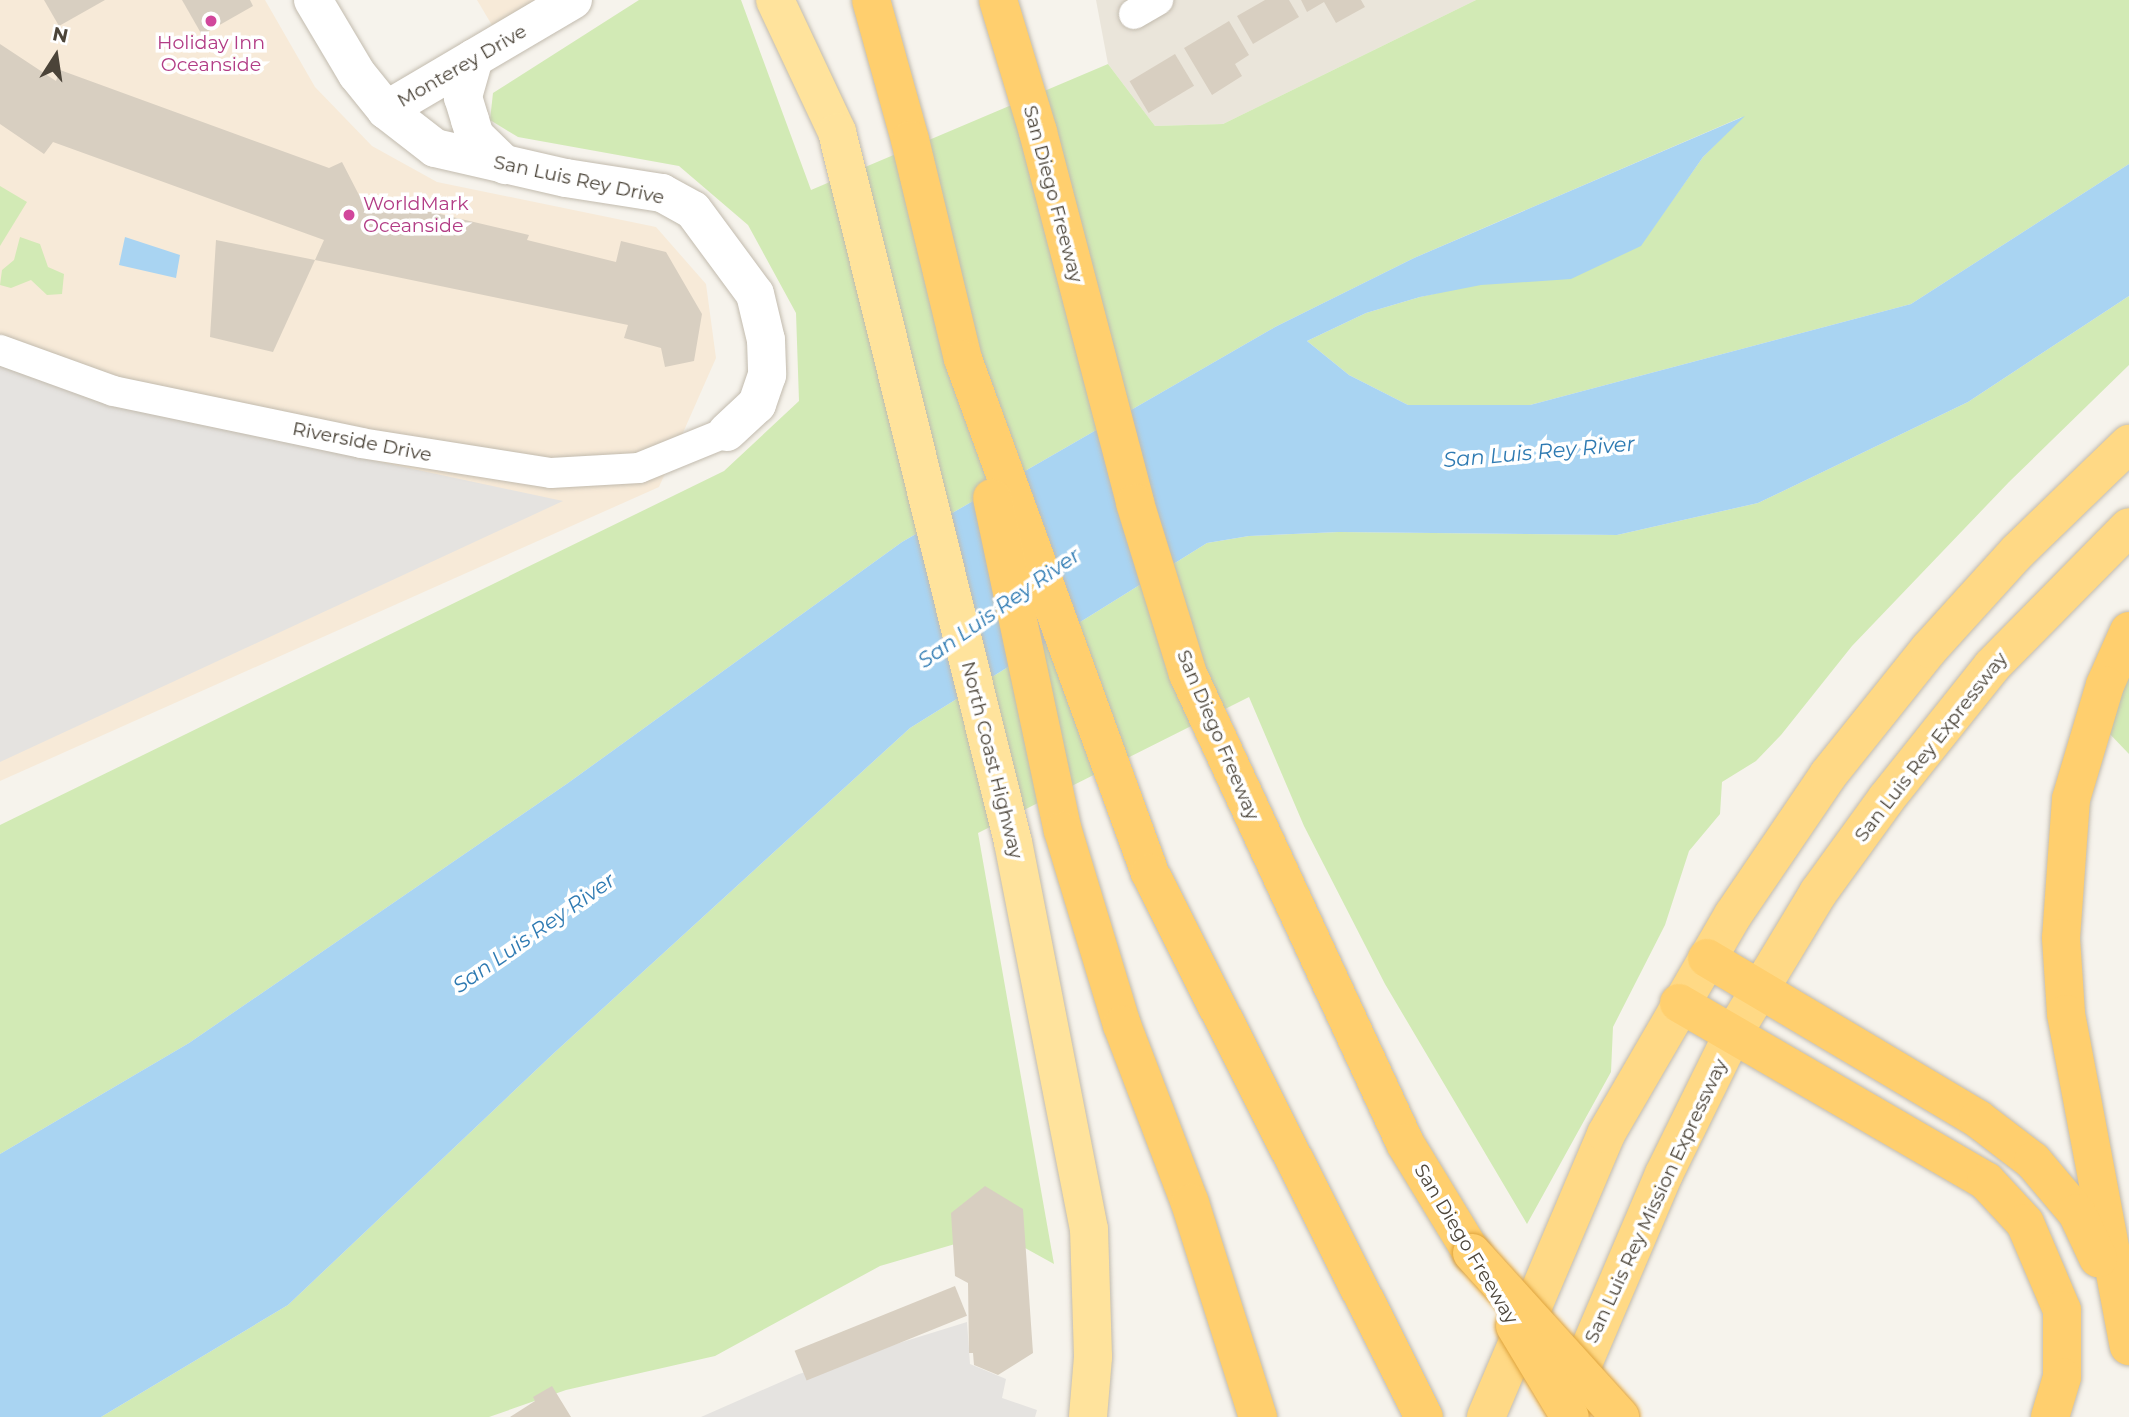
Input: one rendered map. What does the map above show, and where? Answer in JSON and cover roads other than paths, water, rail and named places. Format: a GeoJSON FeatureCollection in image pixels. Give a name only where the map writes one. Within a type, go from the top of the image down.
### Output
{"type":"FeatureCollection","features":[{"type":"Feature","properties":{"kind":"highway"},"geometry":{"type":"LineString","coordinates":[[871,0],[910,140],[963,359],[1063,831],[1122,1025],[1190,1203],[1258,1417]]}},
{"type":"Feature","properties":{"kind":"highway","name":"San Diego Freeway"},"geometry":{"type":"LineString","coordinates":[[998,0],[1135,502],[1188,674],[1405,1143],[1570,1417]]}},
{"type":"Feature","properties":{"kind":"highway"},"geometry":{"type":"LineString","coordinates":[[1018,0],[1026,95]]}},
{"type":"Feature","properties":{"kind":"highway"},"geometry":{"type":"LineString","coordinates":[[963,359],[1150,873],[1422,1415]]}},
{"type":"Feature","properties":{"kind":"highway"},"geometry":{"type":"LineString","coordinates":[[1486,1417],[1606,1134],[1707,958],[1828,775],[1929,649],[2017,552],[2129,444]]}},
{"type":"Feature","properties":{"kind":"highway","name":"San Luis Rey Expressway"},"geometry":{"type":"LineString","coordinates":[[1759,988],[1886,799],[1976,686],[2129,527]]}},
{"type":"Feature","properties":{"kind":"highway"},"geometry":{"type":"LineString","coordinates":[[2129,631],[2105,685],[2071,799],[2061,938],[2066,1014],[2129,1346]]}},
{"type":"Feature","properties":{"kind":"highway"},"geometry":{"type":"LineString","coordinates":[[1707,958],[1978,1119],[2033,1161],[2077,1213],[2106,1277],[2129,1368]]}},
{"type":"Feature","properties":{"kind":"highway","name":"San Luis Rey Mission Expressway"},"geometry":{"type":"LineString","coordinates":[[1560,1417],[1641,1224],[1733,1034],[1759,988]]}},
{"type":"Feature","properties":{"kind":"highway"},"geometry":{"type":"LineString","coordinates":[[1679,1003],[1986,1181],[2025,1223],[2062,1310],[2062,1377],[2050,1417]]}},
{"type":"Feature","properties":{"kind":"highway"},"geometry":{"type":"LineString","coordinates":[[1472,1253],[1620,1417]]}},
{"type":"Feature","properties":{"kind":"main road","name":"North Coast Highway"},"geometry":{"type":"LineString","coordinates":[[775,0],[837,132],[1013,842],[1089,1229],[1093,1357],[1088,1417]]}},
{"type":"Feature","properties":{"kind":"street","name":"San Luis Rey Drive"},"geometry":{"type":"LineString","coordinates":[[313,0],[358,74],[386,110],[435,148],[505,165],[662,193],[693,210],[755,294],[766,340],[767,375],[757,404],[727,432]]}},
{"type":"Feature","properties":{"kind":"street","name":"Monterey Drive"},"geometry":{"type":"LineString","coordinates":[[386,110],[573,0]]}},
{"type":"Feature","properties":{"kind":"street"},"geometry":{"type":"LineString","coordinates":[[474,58],[463,97],[475,136],[505,165]]}},
{"type":"Feature","properties":{"kind":"street","name":"Riverside Drive"},"geometry":{"type":"LineString","coordinates":[[0,350],[113,391],[374,445],[551,473],[639,468],[727,432]]}},
{"type":"Feature","properties":{"kind":"water","name":"San Luis Rey River"},"geometry":{"type":"Polygon","coordinates":[[[1745,116],[1703,157],[1641,246],[1571,279],[1481,285],[1420,297],[1366,313],[1307,341],[1349,375],[1408,405],[1530,405],[1911,304],[2129,164],[2129,296],[1968,402],[1758,503],[1617,535],[1339,532],[1249,536],[1207,543],[910,728],[554,1053],[288,1305],[101,1417],[0,1417],[0,1154],[189,1043],[568,783],[902,542],[1275,327],[1414,258],[1745,116]]]}},
{"type":"Feature","properties":{"kind":"water"},"geometry":{"type":"Polygon","coordinates":[[[125,237],[180,255],[176,278],[119,265],[125,237]]]}},
{"type":"Feature","properties":{"kind":"place","name":"Holiday Inn Oceanside"},"geometry":{"type":"Point","coordinates":[211,21]}},
{"type":"Feature","properties":{"kind":"place","name":"WorldMark Oceanside"},"geometry":{"type":"Point","coordinates":[349,215]}}]}
